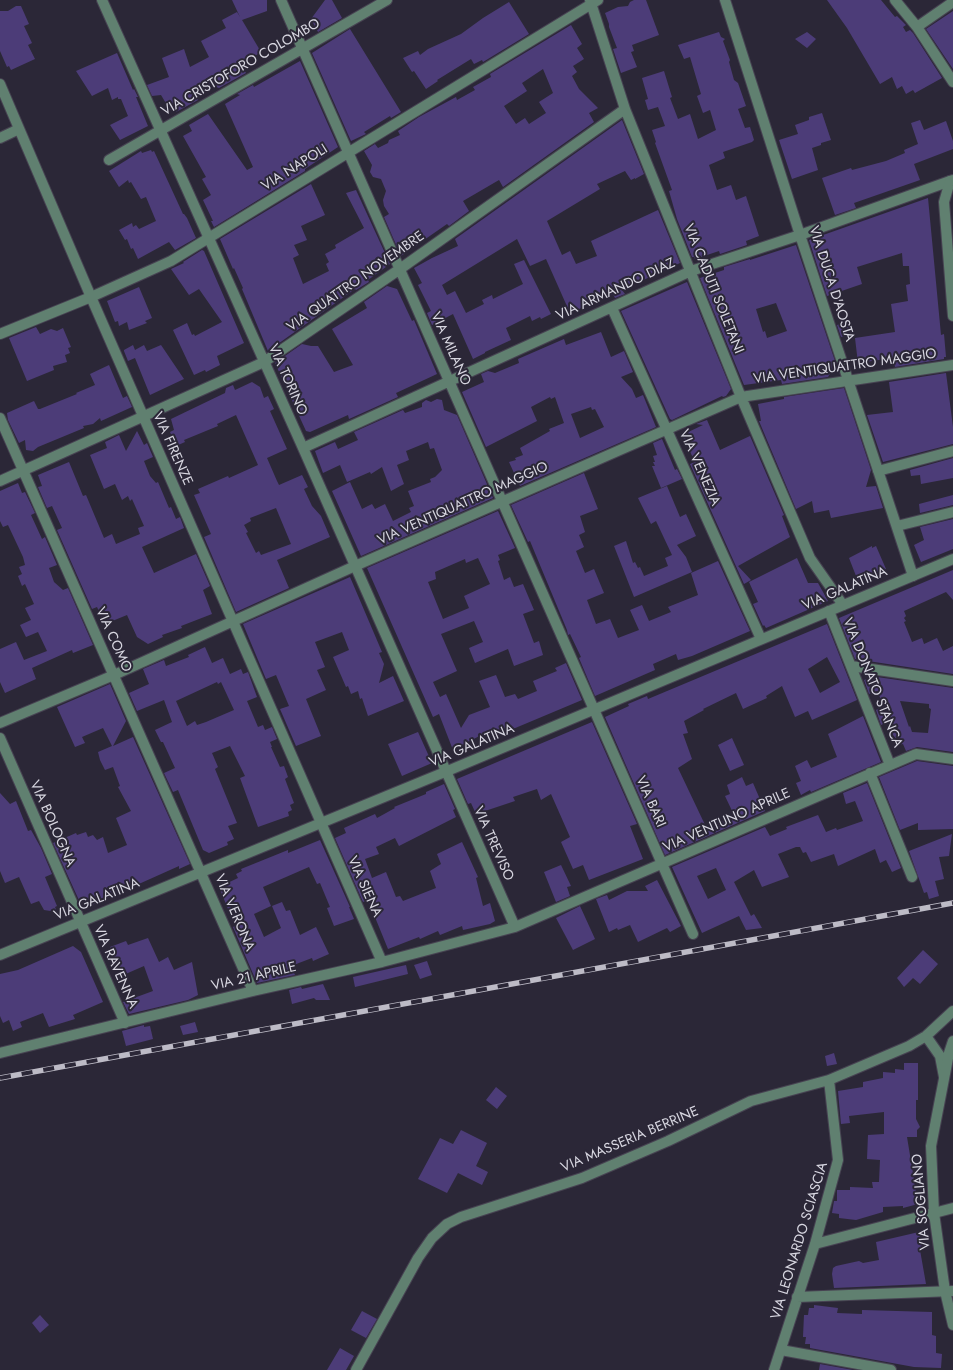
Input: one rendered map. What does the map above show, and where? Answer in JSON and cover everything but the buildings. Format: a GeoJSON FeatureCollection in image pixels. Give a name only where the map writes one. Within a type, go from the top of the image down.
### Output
{"type":"FeatureCollection","features":[{"type":"Feature","properties":{"kind":"street","name":"VIA TORINO"},"geometry":{"type":"LineString","coordinates":[[102,0],[446,772]]}},
{"type":"Feature","properties":{"kind":"street","name":"VIA MILANO"},"geometry":{"type":"LineString","coordinates":[[281,0],[593,709]]}},
{"type":"Feature","properties":{"kind":"street","name":"VIA CRISTOFORO COLOMBO"},"geometry":{"type":"LineString","coordinates":[[109,160],[387,0]]}},
{"type":"Feature","properties":{"kind":"street","name":"VIA DUCA D'AOSTA"},"geometry":{"type":"LineString","coordinates":[[725,0],[800,235],[913,576]]}},
{"type":"Feature","properties":{"kind":"street"},"geometry":{"type":"LineString","coordinates":[[895,0],[917,27],[953,82]]}},
{"type":"Feature","properties":{"kind":"street","name":"VIA CADUTI SOLETANI"},"geometry":{"type":"LineString","coordinates":[[593,1],[625,109],[741,397],[810,558],[842,605]]}},
{"type":"Feature","properties":{"kind":"street","name":"VIA NAPOLI"},"geometry":{"type":"LineString","coordinates":[[0,334],[91,297],[171,261],[593,1]]}},
{"type":"Feature","properties":{"kind":"street"},"geometry":{"type":"LineString","coordinates":[[917,27],[953,2]]}},
{"type":"Feature","properties":{"kind":"street","name":"VIA FIRENZE"},"geometry":{"type":"LineString","coordinates":[[0,84],[232,622],[321,823]]}},
{"type":"Feature","properties":{"kind":"street","name":"VIA QUATTRO NOVEMBRE"},"geometry":{"type":"LineString","coordinates":[[0,481],[264,362],[400,269],[625,109]]}},
{"type":"Feature","properties":{"kind":"street"},"geometry":{"type":"LineString","coordinates":[[0,138],[19,128]]}},
{"type":"Feature","properties":{"kind":"street","name":"VIA ARMANDO DIAZ"},"geometry":{"type":"LineString","coordinates":[[303,448],[691,271],[952,181]]}},
{"type":"Feature","properties":{"kind":"street"},"geometry":{"type":"LineString","coordinates":[[952,181],[944,202],[953,316]]}},
{"type":"Feature","properties":{"kind":"street","name":"VIA VENEZIA"},"geometry":{"type":"LineString","coordinates":[[612,308],[761,640]]}},
{"type":"Feature","properties":{"kind":"street","name":"VIA VENTIQUATTRO MAGGIO"},"geometry":{"type":"LineString","coordinates":[[0,723],[114,675],[355,566],[741,397],[953,365]]}},
{"type":"Feature","properties":{"kind":"street","name":"VIA COMO"},"geometry":{"type":"LineString","coordinates":[[0,418],[201,872]]}},
{"type":"Feature","properties":{"kind":"street"},"geometry":{"type":"LineString","coordinates":[[878,471],[953,451]]}},
{"type":"Feature","properties":{"kind":"street"},"geometry":{"type":"LineString","coordinates":[[897,526],[953,512]]}},
{"type":"Feature","properties":{"kind":"street","name":"VIA GALATINA"},"geometry":{"type":"LineString","coordinates":[[0,955],[446,772],[953,559]]}},
{"type":"Feature","properties":{"kind":"street","name":"VIA DONATO STANCA"},"geometry":{"type":"LineString","coordinates":[[829,611],[890,765]]}},
{"type":"Feature","properties":{"kind":"street"},"geometry":{"type":"LineString","coordinates":[[851,666],[953,681]]}},
{"type":"Feature","properties":{"kind":"street","name":"VIA BARI"},"geometry":{"type":"LineString","coordinates":[[593,709],[692,934]]}},
{"type":"Feature","properties":{"kind":"street","name":"VIA BOLOGNA"},"geometry":{"type":"LineString","coordinates":[[0,738],[80,921]]}},
{"type":"Feature","properties":{"kind":"street","name":"VIA VENTUNO APRILE"},"geometry":{"type":"LineString","coordinates":[[514,927],[916,754],[953,759]]}},
{"type":"Feature","properties":{"kind":"street","name":"VIA TREVISO"},"geometry":{"type":"LineString","coordinates":[[446,772],[514,927]]}},
{"type":"Feature","properties":{"kind":"street"},"geometry":{"type":"LineString","coordinates":[[870,773],[912,877]]}},
{"type":"Feature","properties":{"kind":"street","name":"VIA SIENA"},"geometry":{"type":"LineString","coordinates":[[321,823],[382,962]]}},
{"type":"Feature","properties":{"kind":"street","name":"VIA VERONA"},"geometry":{"type":"LineString","coordinates":[[201,872],[253,991]]}},
{"type":"Feature","properties":{"kind":"street","name":"VIA RAVENNA"},"geometry":{"type":"LineString","coordinates":[[80,921],[124,1023]]}},
{"type":"Feature","properties":{"kind":"street","name":"VIA 21 APRILE"},"geometry":{"type":"LineString","coordinates":[[0,1053],[253,991],[382,962],[514,927]]}},
{"type":"Feature","properties":{"kind":"street"},"geometry":{"type":"LineString","coordinates":[[926,1036],[953,1011]]}},
{"type":"Feature","properties":{"kind":"street","name":"VIA SOGLIANO"},"geometry":{"type":"LineString","coordinates":[[926,1036],[940,1056],[944,1077]]}},
{"type":"Feature","properties":{"kind":"street","name":"VIA MASSERIA BERRINE"},"geometry":{"type":"LineString","coordinates":[[356,1370],[418,1258],[432,1238],[447,1224],[462,1217],[582,1178],[668,1141],[751,1101],[829,1080],[909,1046],[926,1036]]}},
{"type":"Feature","properties":{"kind":"street","name":"VIA SOGLIANO"},"geometry":{"type":"LineString","coordinates":[[953,1041],[931,1146],[934,1213],[949,1291],[953,1326]]}},
{"type":"Feature","properties":{"kind":"street","name":"VIA LEONARDO SCIASCIA"},"geometry":{"type":"LineString","coordinates":[[774,1370],[815,1244],[838,1160],[829,1080]]}},
{"type":"Feature","properties":{"kind":"street"},"geometry":{"type":"LineString","coordinates":[[815,1244],[953,1208]]}},
{"type":"Feature","properties":{"kind":"street"},"geometry":{"type":"LineString","coordinates":[[797,1296],[949,1291]]}},
{"type":"Feature","properties":{"kind":"street"},"geometry":{"type":"LineString","coordinates":[[781,1350],[891,1370]]}},
{"type":"Feature","properties":{"kind":"railway"},"geometry":{"type":"LineString","coordinates":[[0,1078],[953,903]]}}]}
